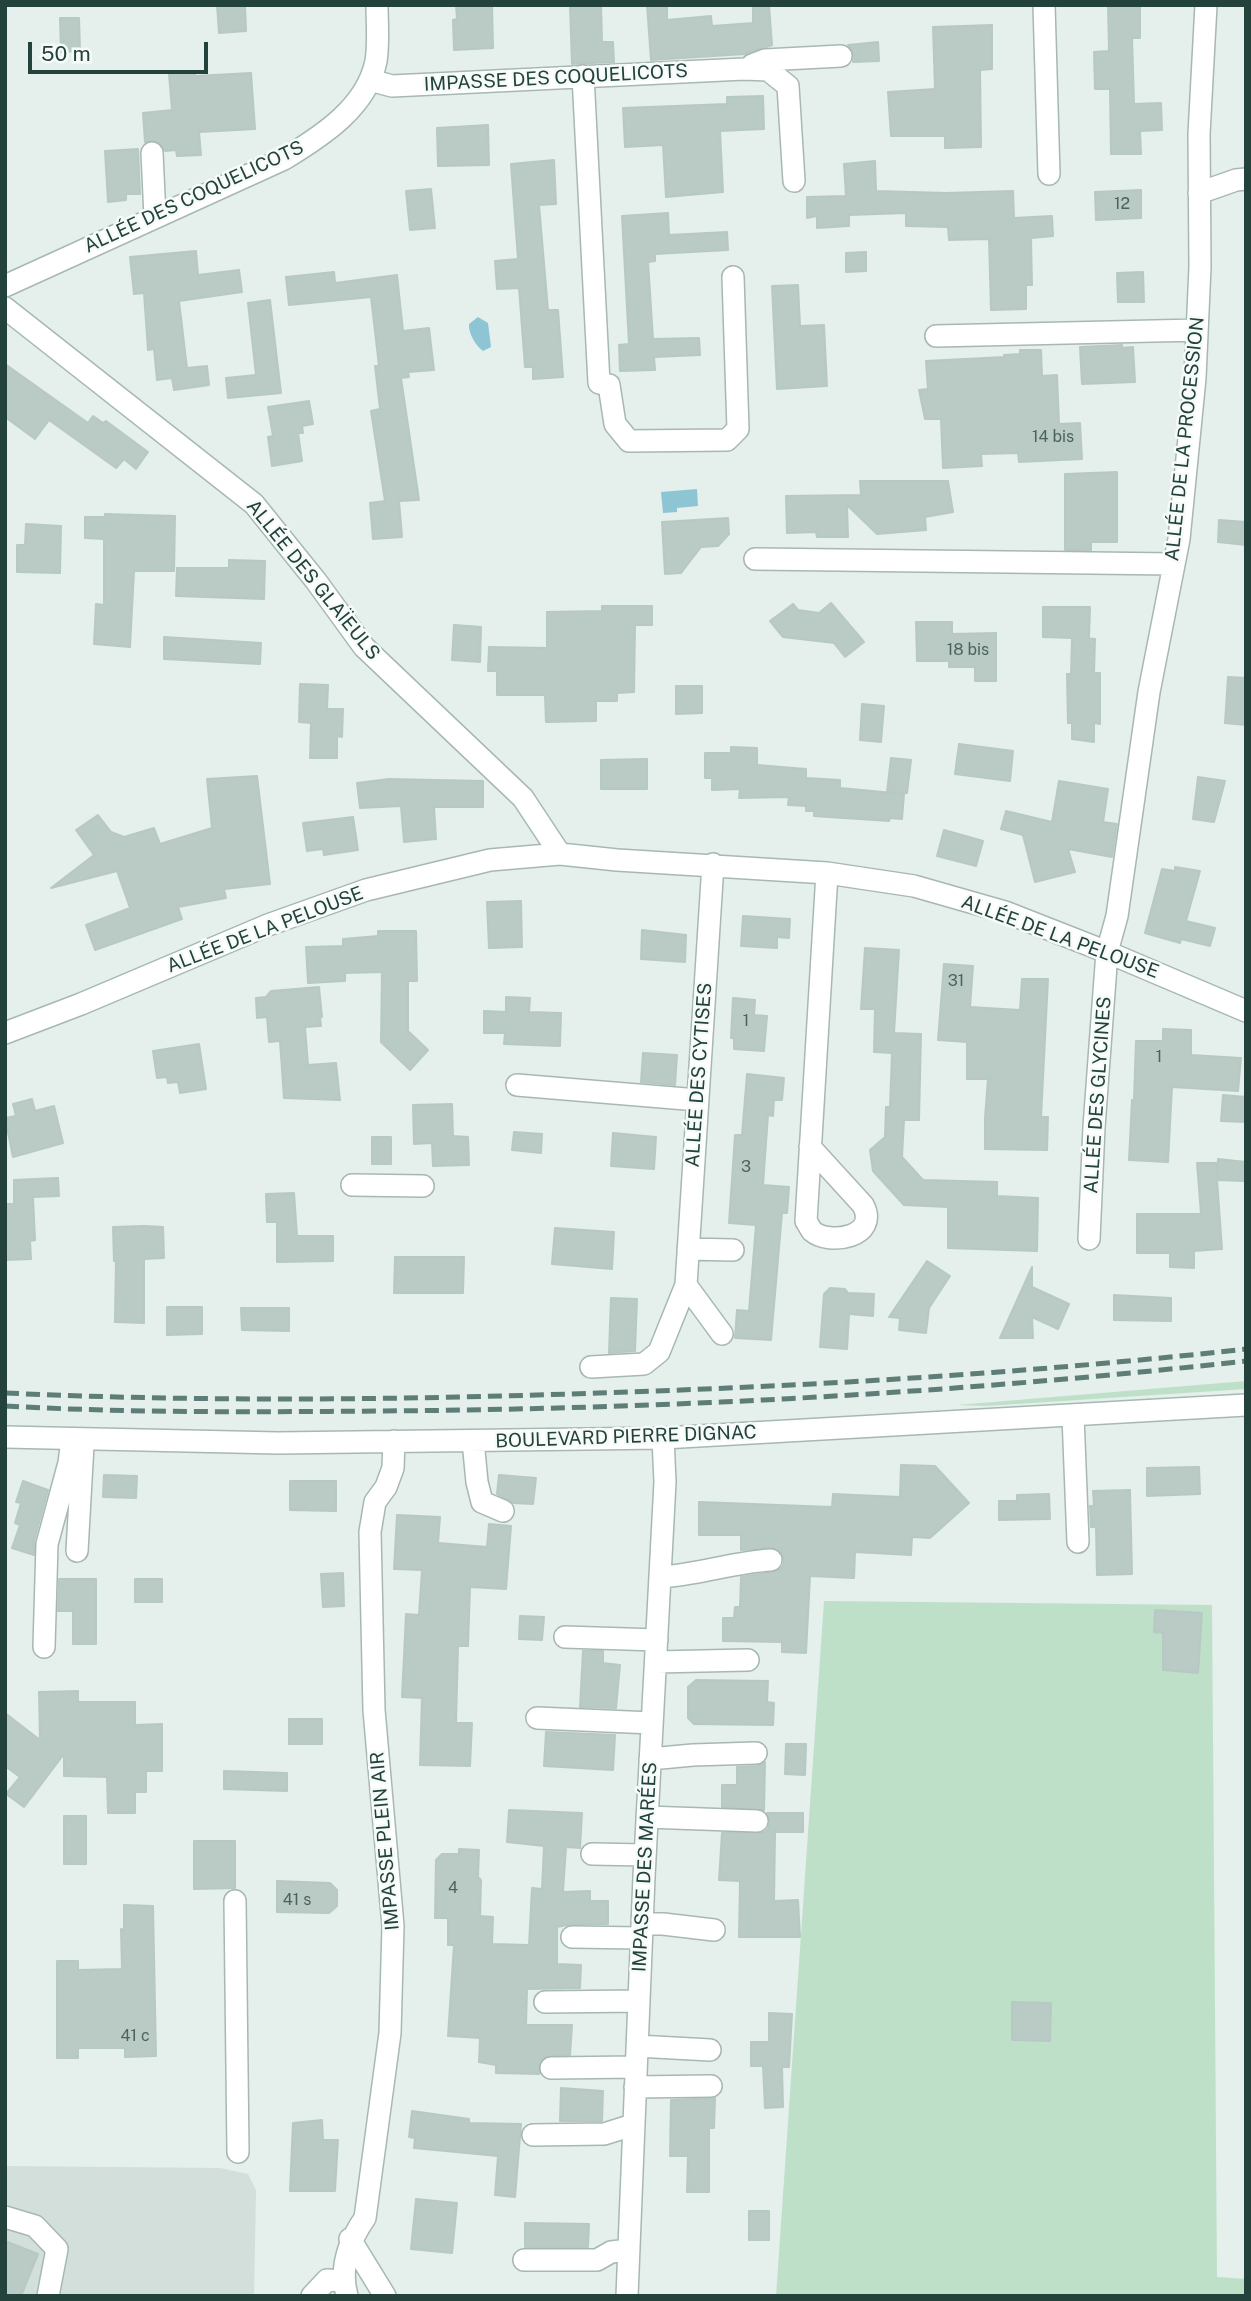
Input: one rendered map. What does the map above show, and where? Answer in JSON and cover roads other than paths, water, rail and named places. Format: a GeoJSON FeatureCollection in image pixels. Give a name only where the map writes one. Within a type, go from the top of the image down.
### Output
{"type":"FeatureCollection","features":[{"type":"Feature","properties":{"kind":"street","name":"ALLÉE DES COQUELICOTS"},"geometry":{"type":"LineString","coordinates":[[5,286],[268,167],[300,150],[338,122],[362,94],[370,80],[377,49],[377,5]]}},
{"type":"Feature","properties":{"kind":"street"},"geometry":{"type":"LineString","coordinates":[[1044,5],[1049,174]]}},
{"type":"Feature","properties":{"kind":"street","name":"ALLÉE DE LA PROCESSION"},"geometry":{"type":"LineString","coordinates":[[1107,952],[1118,916],[1149,692],[1179,539],[1195,377],[1200,267],[1199,134],[1206,5]]}},
{"type":"Feature","properties":{"kind":"street"},"geometry":{"type":"LineString","coordinates":[[744,69],[765,60],[841,56]]}},
{"type":"Feature","properties":{"kind":"street","name":"IMPASSE DES COQUELICOTS"},"geometry":{"type":"LineString","coordinates":[[370,80],[392,86],[744,69]]}},
{"type":"Feature","properties":{"kind":"street"},"geometry":{"type":"LineString","coordinates":[[744,69],[768,70],[788,86],[794,181]]}},
{"type":"Feature","properties":{"kind":"street"},"geometry":{"type":"LineString","coordinates":[[583,76],[599,383],[608,385],[615,424],[629,441],[727,440],[738,429],[733,277]]}},
{"type":"Feature","properties":{"kind":"street"},"geometry":{"type":"LineString","coordinates":[[152,153],[155,217]]}},
{"type":"Feature","properties":{"kind":"street"},"geometry":{"type":"LineString","coordinates":[[1199,193],[1246,179]]}},
{"type":"Feature","properties":{"kind":"street","name":"ALLÉE DES GLAÏEULS"},"geometry":{"type":"LineString","coordinates":[[5,308],[254,504],[316,581],[364,647],[523,798],[560,854]]}},
{"type":"Feature","properties":{"kind":"street"},"geometry":{"type":"LineString","coordinates":[[936,337],[1197,330]]}},
{"type":"Feature","properties":{"kind":"street"},"geometry":{"type":"LineString","coordinates":[[755,559],[1174,564]]}},
{"type":"Feature","properties":{"kind":"street","name":"ALLÉE DE LA PELOUSE"},"geometry":{"type":"LineString","coordinates":[[5,1033],[268,925],[366,890],[490,860],[560,854],[828,873],[914,886],[1005,912],[1107,952],[1246,1012]]}},
{"type":"Feature","properties":{"kind":"street","name":"ALLÉE DES CYTISES"},"geometry":{"type":"LineString","coordinates":[[591,1367],[644,1364],[659,1352],[686,1285],[713,864]]}},
{"type":"Feature","properties":{"kind":"street"},"geometry":{"type":"LineString","coordinates":[[810,1147],[828,873]]}},
{"type":"Feature","properties":{"kind":"street","name":"ALLÉE DES GLYCINES"},"geometry":{"type":"LineString","coordinates":[[1090,1239],[1094,1127],[1107,952]]}},
{"type":"Feature","properties":{"kind":"street"},"geometry":{"type":"LineString","coordinates":[[517,1085],[698,1100]]}},
{"type":"Feature","properties":{"kind":"street"},"geometry":{"type":"LineString","coordinates":[[352,1185],[423,1186]]}},
{"type":"Feature","properties":{"kind":"street"},"geometry":{"type":"LineString","coordinates":[[688,1250],[733,1250]]}},
{"type":"Feature","properties":{"kind":"street"},"geometry":{"type":"LineString","coordinates":[[686,1285],[722,1334]]}},
{"type":"Feature","properties":{"kind":"street","name":"BOULEVARD PIERRE DIGNAC"},"geometry":{"type":"LineString","coordinates":[[5,1437],[278,1443],[663,1438],[1246,1405]]}},
{"type":"Feature","properties":{"kind":"street"},"geometry":{"type":"LineString","coordinates":[[1073,1416],[1078,1542]]}},
{"type":"Feature","properties":{"kind":"street","name":"IMPASSE DES MARÉES"},"geometry":{"type":"LineString","coordinates":[[627,2296],[645,1855],[665,1482],[663,1438]]}},
{"type":"Feature","properties":{"kind":"street"},"geometry":{"type":"LineString","coordinates":[[78,1439],[78,1551]]}},
{"type":"Feature","properties":{"kind":"street"},"geometry":{"type":"LineString","coordinates":[[44,1647],[47,1544],[78,1439]]}},
{"type":"Feature","properties":{"kind":"street","name":"IMPASSE PLEIN AIR"},"geometry":{"type":"LineString","coordinates":[[345,2288],[350,2239],[365,2218],[390,2033],[393,1926],[374,1710],[370,1532],[375,1502],[386,1487],[393,1468],[394,1441]]}},
{"type":"Feature","properties":{"kind":"street"},"geometry":{"type":"LineString","coordinates":[[473,1441],[482,1502],[503,1511]]}},
{"type":"Feature","properties":{"kind":"street"},"geometry":{"type":"LineString","coordinates":[[660,1577],[691,1575],[743,1561],[771,1559]]}},
{"type":"Feature","properties":{"kind":"street"},"geometry":{"type":"LineString","coordinates":[[565,1637],[657,1640]]}},
{"type":"Feature","properties":{"kind":"street"},"geometry":{"type":"LineString","coordinates":[[656,1662],[748,1660]]}},
{"type":"Feature","properties":{"kind":"street"},"geometry":{"type":"LineString","coordinates":[[537,1718],[652,1723]]}},
{"type":"Feature","properties":{"kind":"street"},"geometry":{"type":"LineString","coordinates":[[650,1759],[756,1754]]}},
{"type":"Feature","properties":{"kind":"street"},"geometry":{"type":"LineString","coordinates":[[647,1817],[757,1821]]}},
{"type":"Feature","properties":{"kind":"street"},"geometry":{"type":"LineString","coordinates":[[593,1854],[645,1855]]}},
{"type":"Feature","properties":{"kind":"street"},"geometry":{"type":"LineString","coordinates":[[235,1901],[238,2152]]}},
{"type":"Feature","properties":{"kind":"street"},"geometry":{"type":"LineString","coordinates":[[572,1937],[642,1931],[663,1924],[714,1930]]}},
{"type":"Feature","properties":{"kind":"street"},"geometry":{"type":"LineString","coordinates":[[545,2002],[639,2001]]}},
{"type":"Feature","properties":{"kind":"street"},"geometry":{"type":"LineString","coordinates":[[551,2068],[636,2067],[710,2050]]}},
{"type":"Feature","properties":{"kind":"street"},"geometry":{"type":"LineString","coordinates":[[636,2067],[711,2086]]}},
{"type":"Feature","properties":{"kind":"street"},"geometry":{"type":"LineString","coordinates":[[533,2135],[604,2134],[634,2125]]}},
{"type":"Feature","properties":{"kind":"street"},"geometry":{"type":"LineString","coordinates":[[5,2217],[35,2226],[57,2249],[48,2296]]}},
{"type":"Feature","properties":{"kind":"street"},"geometry":{"type":"LineString","coordinates":[[350,2239],[385,2296]]}},
{"type":"Feature","properties":{"kind":"street"},"geometry":{"type":"LineString","coordinates":[[524,2260],[597,2260],[611,2252],[629,2250]]}},
{"type":"Feature","properties":{"kind":"street"},"geometry":{"type":"LineString","coordinates":[[312,2296],[327,2280],[345,2288]]}},
{"type":"Feature","properties":{"kind":"water"},"geometry":{"type":"Polygon","coordinates":[[[478,317],[488,323],[491,347],[483,351],[473,339],[469,328],[469,324],[478,317]]]}},
{"type":"Feature","properties":{"kind":"water"},"geometry":{"type":"Polygon","coordinates":[[[697,489],[698,506],[677,508],[677,512],[663,513],[661,492],[697,489]]]}},
{"type":"Feature","properties":{"kind":"railway"},"geometry":{"type":"LineString","coordinates":[[5,1393],[302,1399],[598,1393],[922,1377],[1246,1349]]}},
{"type":"Feature","properties":{"kind":"railway"},"geometry":{"type":"LineString","coordinates":[[5,1406],[239,1412],[597,1407],[922,1390],[1246,1361]]}}]}
